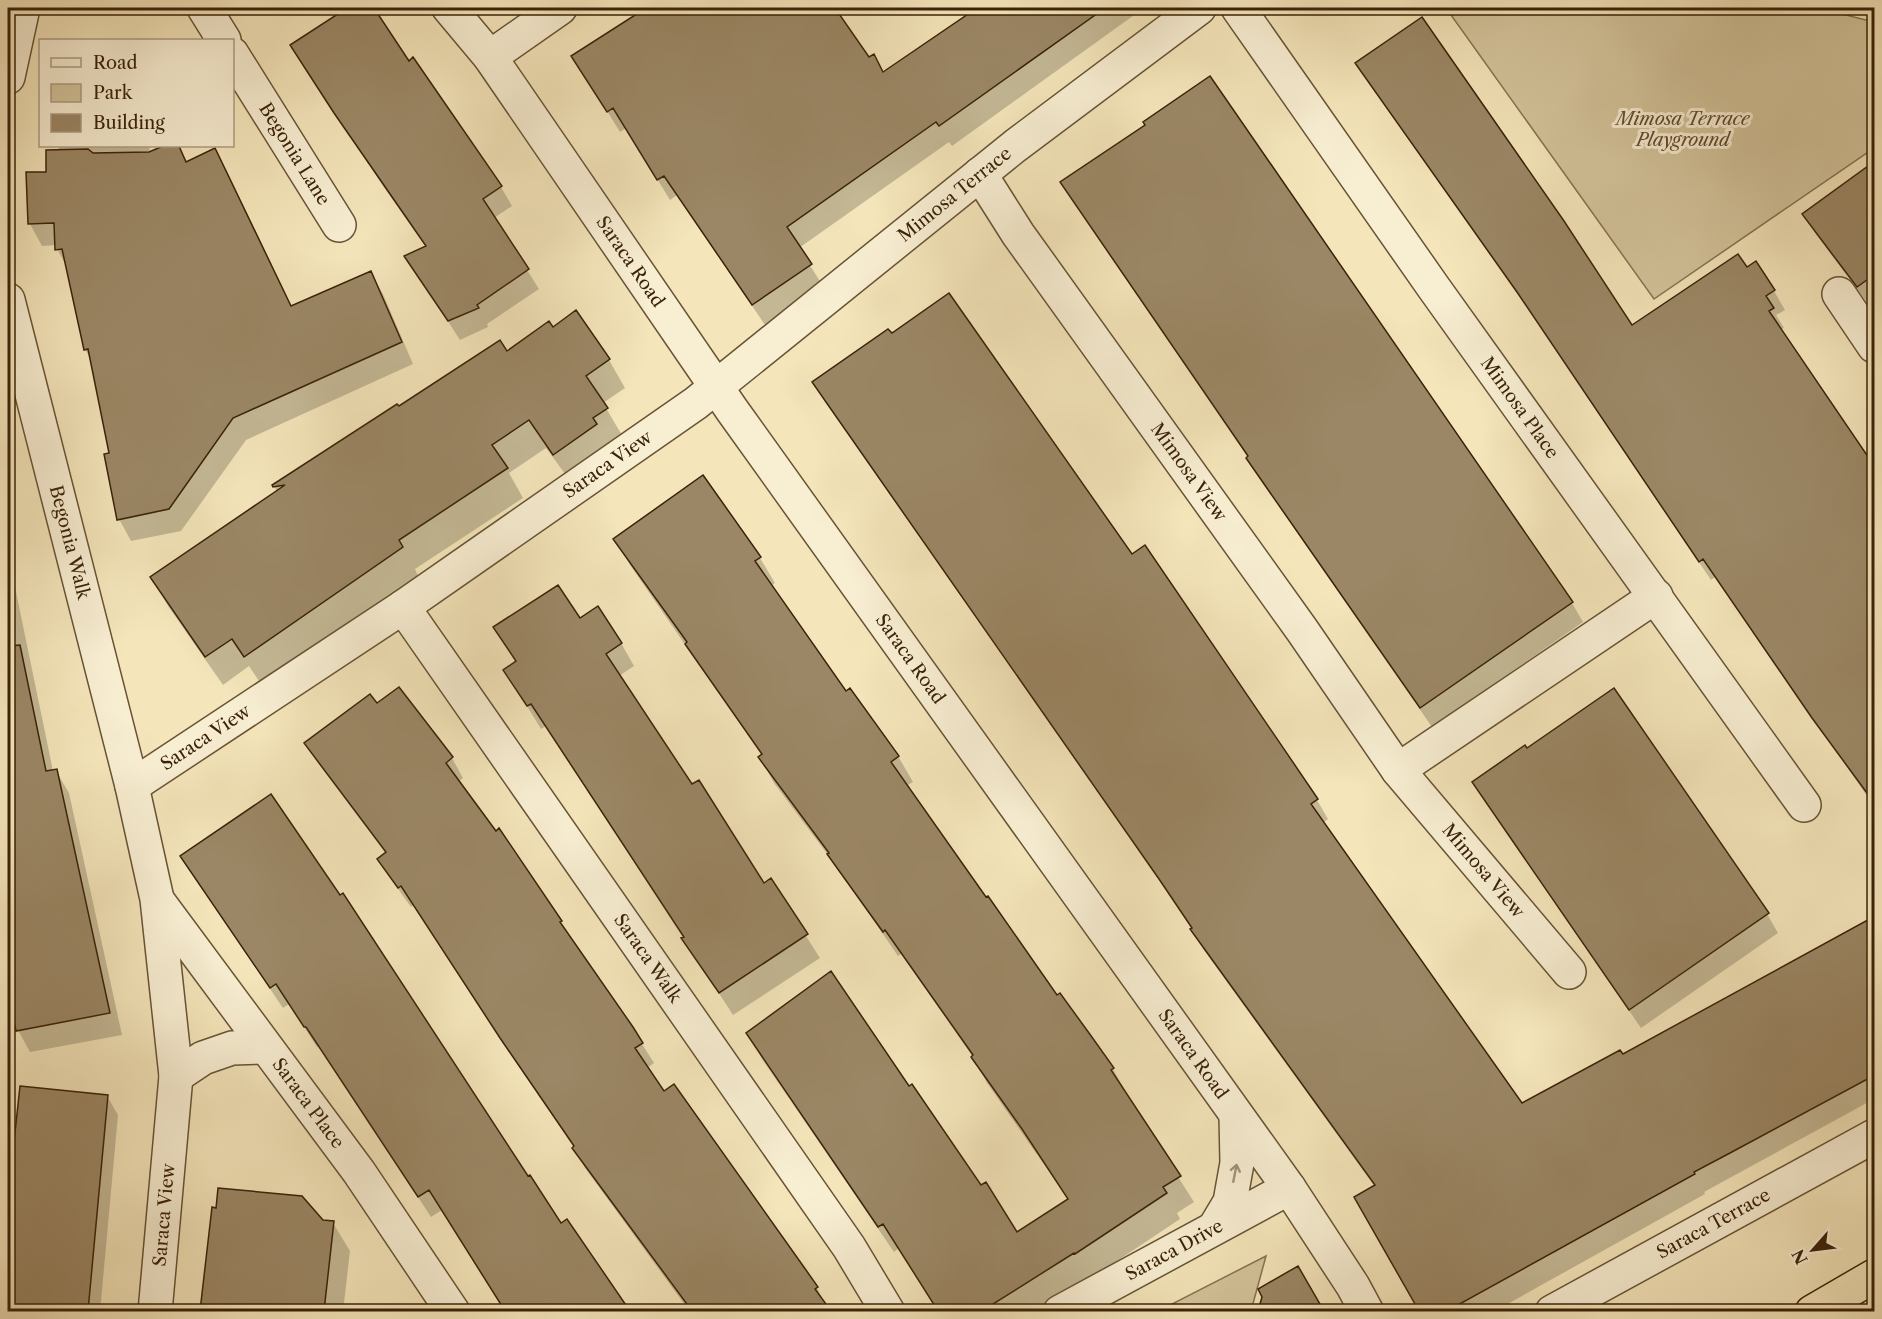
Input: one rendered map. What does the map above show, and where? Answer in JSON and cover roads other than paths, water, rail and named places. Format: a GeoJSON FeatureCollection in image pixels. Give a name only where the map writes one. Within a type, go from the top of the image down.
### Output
{"type":"FeatureCollection","features":[{"type":"Feature","properties":{"kind":"highway"},"geometry":{"type":"LineString","coordinates":[[1812,1311],[1875,1276]]}},
{"type":"Feature","properties":{"kind":"street"},"geometry":{"type":"LineString","coordinates":[[8,77],[23,8]]}},
{"type":"Feature","properties":{"kind":"street"},"geometry":{"type":"LineString","coordinates":[[204,8],[223,39]]}},
{"type":"Feature","properties":{"kind":"street","name":"Saraca Road"},"geometry":{"type":"LineString","coordinates":[[449,8],[490,57],[716,388],[1289,1188],[1367,1311]]}},
{"type":"Feature","properties":{"kind":"street"},"geometry":{"type":"LineString","coordinates":[[490,57],[560,8]]}},
{"type":"Feature","properties":{"kind":"street","name":"Mimosa Terrace"},"geometry":{"type":"LineString","coordinates":[[716,388],[1015,146],[1199,8]]}},
{"type":"Feature","properties":{"kind":"street","name":"Mimosa Place"},"geometry":{"type":"LineString","coordinates":[[1238,8],[1434,288],[1804,805]]}},
{"type":"Feature","properties":{"kind":"street","name":"Begonia Lane"},"geometry":{"type":"LineString","coordinates":[[234,57],[339,225]]}},
{"type":"Feature","properties":{"kind":"street","name":"Mimosa View"},"geometry":{"type":"LineString","coordinates":[[980,174],[1018,234],[1302,630],[1398,770],[1569,972]]}},
{"type":"Feature","properties":{"kind":"street"},"geometry":{"type":"LineString","coordinates":[[1839,294],[1873,339]]}},
{"type":"Feature","properties":{"kind":"street","name":"Begonia Walk"},"geometry":{"type":"LineString","coordinates":[[8,300],[132,786]]}},
{"type":"Feature","properties":{"kind":"street","name":"Saraca View"},"geometry":{"type":"LineString","coordinates":[[155,1311],[176,1076],[156,899],[132,786],[402,606],[716,388]]}},
{"type":"Feature","properties":{"kind":"street"},"geometry":{"type":"LineString","coordinates":[[1398,770],[1656,596]]}},
{"type":"Feature","properties":{"kind":"street","name":"Saraca Walk"},"geometry":{"type":"LineString","coordinates":[[402,606],[849,1248],[888,1311]]}},
{"type":"Feature","properties":{"kind":"street","name":"Saraca Place"},"geometry":{"type":"LineString","coordinates":[[156,899],[359,1173],[453,1311]]}},
{"type":"Feature","properties":{"kind":"street"},"geometry":{"type":"LineString","coordinates":[[176,1076],[203,1058],[232,1048],[264,1047]]}},
{"type":"Feature","properties":{"kind":"street"},"geometry":{"type":"LineString","coordinates":[[1215,1227],[1230,1202],[1237,1163],[1236,1115]]}},
{"type":"Feature","properties":{"kind":"street","name":"Saraca Terrace"},"geometry":{"type":"LineString","coordinates":[[1552,1311],[1875,1136]]}},
{"type":"Feature","properties":{"kind":"street","name":"Saraca Drive"},"geometry":{"type":"LineString","coordinates":[[1060,1311],[1289,1188]]}},
{"type":"Feature","properties":{"kind":"park label","name":"Mimosa Terrace Playground"},"geometry":{"type":"Point","coordinates":[1683,129]}}]}
